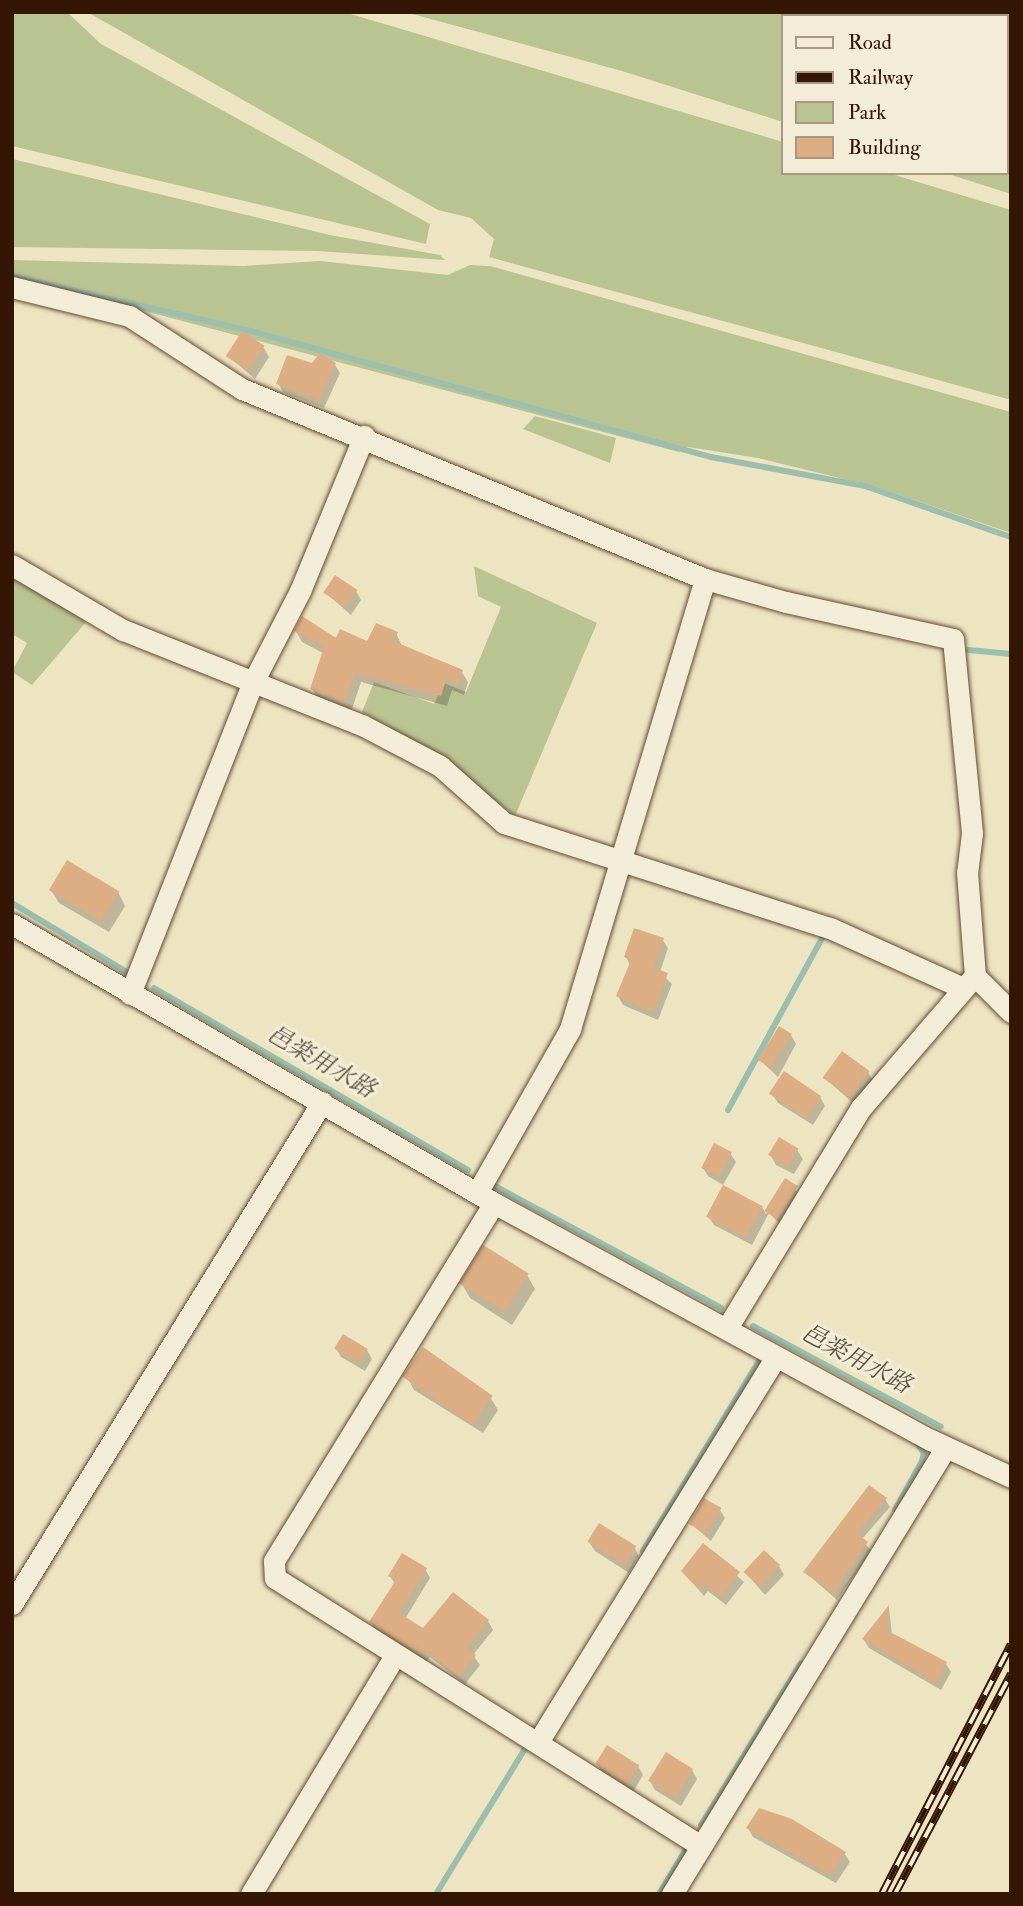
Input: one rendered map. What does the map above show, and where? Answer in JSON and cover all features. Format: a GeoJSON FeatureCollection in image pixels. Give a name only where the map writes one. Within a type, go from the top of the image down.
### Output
{"type":"FeatureCollection","features":[{"type":"Feature","properties":{"kind":"street"},"geometry":{"type":"LineString","coordinates":[[12,287],[129,316],[242,389],[364,436],[705,579],[786,602],[953,639],[972,833],[967,872],[969,982],[861,1108],[727,1328]]}},
{"type":"Feature","properties":{"kind":"street"},"geometry":{"type":"LineString","coordinates":[[130,994],[252,684],[300,591],[364,436]]}},
{"type":"Feature","properties":{"kind":"street"},"geometry":{"type":"LineString","coordinates":[[12,565],[123,629],[252,684],[362,724],[440,766],[504,824],[620,858],[830,928],[969,982],[1011,1012]]}},
{"type":"Feature","properties":{"kind":"street"},"geometry":{"type":"LineString","coordinates":[[701,1846],[280,1583],[272,1571],[274,1561],[486,1198],[570,1029],[705,579]]}},
{"type":"Feature","properties":{"kind":"street"},"geometry":{"type":"LineString","coordinates":[[12,924],[486,1198],[946,1447],[1011,1477]]}},
{"type":"Feature","properties":{"kind":"street"},"geometry":{"type":"LineString","coordinates":[[12,1604],[322,1102]]}},
{"type":"Feature","properties":{"kind":"street"},"geometry":{"type":"LineString","coordinates":[[538,1742],[776,1356]]}},
{"type":"Feature","properties":{"kind":"street"},"geometry":{"type":"LineString","coordinates":[[672,1894],[946,1447]]}},
{"type":"Feature","properties":{"kind":"street"},"geometry":{"type":"LineString","coordinates":[[251,1894],[395,1655]]}},
{"type":"Feature","properties":{"kind":"green space"},"geometry":{"type":"Polygon","coordinates":[[[12,12],[67,12],[101,44],[430,224],[426,244],[12,146],[12,12]]]}},
{"type":"Feature","properties":{"kind":"green space"},"geometry":{"type":"Polygon","coordinates":[[[87,12],[344,12],[782,142],[782,175],[895,175],[1011,210],[1011,400],[489,257],[494,239],[471,218],[438,210],[87,12]]]}},
{"type":"Feature","properties":{"kind":"green space"},"geometry":{"type":"Polygon","coordinates":[[[405,12],[1011,12],[1011,194],[951,175],[1009,175],[1009,14],[782,14],[782,122],[622,71],[405,12]]]}},
{"type":"Feature","properties":{"kind":"green space"},"geometry":{"type":"Polygon","coordinates":[[[12,159],[330,235],[440,255],[445,260],[318,251],[12,247],[12,159]]]}},
{"type":"Feature","properties":{"kind":"green space"},"geometry":{"type":"Polygon","coordinates":[[[12,260],[244,266],[320,261],[448,275],[470,265],[490,266],[1011,412],[1011,533],[876,487],[758,458],[688,447],[679,452],[12,276],[12,260]]]}},
{"type":"Feature","properties":{"kind":"green space"},"geometry":{"type":"Polygon","coordinates":[[[535,416],[616,438],[610,463],[523,429],[535,416]]]}},
{"type":"Feature","properties":{"kind":"green space"},"geometry":{"type":"Polygon","coordinates":[[[474,566],[597,623],[515,816],[440,756],[362,712],[374,682],[434,704],[444,683],[466,692],[501,607],[478,596],[474,566]]]}},
{"type":"Feature","properties":{"kind":"green space"},"geometry":{"type":"Polygon","coordinates":[[[12,575],[86,622],[32,685],[12,672],[27,643],[12,634],[12,575]]]}},
{"type":"Feature","properties":{"kind":"building"},"geometry":{"type":"Polygon","coordinates":[[[242,331],[265,346],[248,371],[226,356],[242,331]]]}},
{"type":"Feature","properties":{"kind":"building"},"geometry":{"type":"Polygon","coordinates":[[[320,353],[336,363],[319,400],[276,384],[287,355],[312,363],[320,353]]]}},
{"type":"Feature","properties":{"kind":"building"},"geometry":{"type":"Polygon","coordinates":[[[335,575],[357,590],[346,608],[323,592],[335,575]]]}},
{"type":"Feature","properties":{"kind":"building"},"geometry":{"type":"Polygon","coordinates":[[[302,616],[336,638],[340,629],[367,641],[376,623],[398,632],[393,641],[463,670],[458,686],[446,680],[441,696],[355,673],[345,702],[310,689],[324,647],[294,631],[302,616]]]}},
{"type":"Feature","properties":{"kind":"building"},"geometry":{"type":"Polygon","coordinates":[[[67,860],[119,891],[101,921],[49,890],[67,860]]]}},
{"type":"Feature","properties":{"kind":"building"},"geometry":{"type":"Polygon","coordinates":[[[634,928],[664,938],[654,968],[668,973],[653,1012],[616,996],[631,960],[624,957],[634,928]]]}},
{"type":"Feature","properties":{"kind":"building"},"geometry":{"type":"Polygon","coordinates":[[[779,1026],[792,1034],[771,1068],[758,1060],[779,1026]]]}},
{"type":"Feature","properties":{"kind":"building"},"geometry":{"type":"Polygon","coordinates":[[[842,1051],[870,1071],[850,1098],[823,1078],[842,1051]]]}},
{"type":"Feature","properties":{"kind":"building"},"geometry":{"type":"Polygon","coordinates":[[[784,1071],[821,1096],[806,1119],[769,1093],[784,1071]]]}},
{"type":"Feature","properties":{"kind":"building"},"geometry":{"type":"Polygon","coordinates":[[[779,1137],[799,1149],[788,1167],[768,1155],[779,1137]]]}},
{"type":"Feature","properties":{"kind":"building"},"geometry":{"type":"Polygon","coordinates":[[[714,1143],[732,1152],[719,1177],[701,1168],[714,1143]]]}},
{"type":"Feature","properties":{"kind":"building"},"geometry":{"type":"Polygon","coordinates":[[[785,1178],[798,1186],[777,1219],[764,1211],[785,1178]]]}},
{"type":"Feature","properties":{"kind":"building"},"geometry":{"type":"Polygon","coordinates":[[[723,1185],[763,1206],[746,1238],[706,1217],[723,1185]]]}},
{"type":"Feature","properties":{"kind":"building"},"geometry":{"type":"Polygon","coordinates":[[[483,1245],[529,1274],[505,1312],[459,1283],[483,1245]]]}},
{"type":"Feature","properties":{"kind":"building"},"geometry":{"type":"Polygon","coordinates":[[[343,1334],[368,1349],[359,1364],[334,1349],[343,1334]]]}},
{"type":"Feature","properties":{"kind":"building"},"geometry":{"type":"Polygon","coordinates":[[[423,1347],[493,1396],[472,1425],[402,1376],[423,1347]]]}},
{"type":"Feature","properties":{"kind":"building"},"geometry":{"type":"Polygon","coordinates":[[[869,1485],[887,1498],[857,1533],[868,1542],[833,1593],[803,1572],[869,1485]]]}},
{"type":"Feature","properties":{"kind":"building"},"geometry":{"type":"Polygon","coordinates":[[[704,1498],[721,1508],[706,1534],[689,1524],[704,1498]]]}},
{"type":"Feature","properties":{"kind":"building"},"geometry":{"type":"Polygon","coordinates":[[[599,1523],[636,1546],[625,1565],[587,1542],[599,1523]]]}},
{"type":"Feature","properties":{"kind":"building"},"geometry":{"type":"Polygon","coordinates":[[[703,1543],[740,1572],[721,1597],[702,1583],[698,1589],[681,1571],[703,1543]]]}},
{"type":"Feature","properties":{"kind":"building"},"geometry":{"type":"Polygon","coordinates":[[[764,1550],[780,1565],[760,1587],[744,1572],[764,1550]]]}},
{"type":"Feature","properties":{"kind":"building"},"geometry":{"type":"Polygon","coordinates":[[[402,1553],[427,1568],[399,1613],[423,1628],[453,1592],[489,1620],[467,1648],[476,1655],[459,1677],[424,1650],[421,1655],[369,1622],[396,1580],[388,1576],[402,1553]]]}},
{"type":"Feature","properties":{"kind":"building"},"geometry":{"type":"Polygon","coordinates":[[[889,1605],[888,1631],[947,1662],[936,1683],[862,1639],[889,1605]]]}},
{"type":"Feature","properties":{"kind":"building"},"geometry":{"type":"Polygon","coordinates":[[[607,1745],[639,1765],[628,1784],[595,1764],[607,1745]]]}},
{"type":"Feature","properties":{"kind":"building"},"geometry":{"type":"Polygon","coordinates":[[[666,1752],[693,1769],[675,1798],[648,1781],[666,1752]]]}},
{"type":"Feature","properties":{"kind":"building"},"geometry":{"type":"Polygon","coordinates":[[[759,1808],[792,1819],[846,1852],[830,1875],[746,1828],[759,1808]]]}},
{"type":"Feature","properties":{"kind":"waterway"},"geometry":{"type":"LineString","coordinates":[[12,276],[254,332],[711,457],[865,486],[1011,537]]}},
{"type":"Feature","properties":{"kind":"waterway"},"geometry":{"type":"LineString","coordinates":[[969,650],[1011,654]]}},
{"type":"Feature","properties":{"kind":"waterway","name":"邑楽用水路"},"geometry":{"type":"LineString","coordinates":[[12,903],[125,971]]}},
{"type":"Feature","properties":{"kind":"waterway"},"geometry":{"type":"LineString","coordinates":[[728,1110],[824,935]]}},
{"type":"Feature","properties":{"kind":"waterway","name":"邑楽用水路"},"geometry":{"type":"LineString","coordinates":[[154,988],[468,1170]]}},
{"type":"Feature","properties":{"kind":"waterway","name":"邑楽用水路"},"geometry":{"type":"LineString","coordinates":[[493,1185],[721,1308]]}},
{"type":"Feature","properties":{"kind":"waterway","name":"邑楽用水路"},"geometry":{"type":"LineString","coordinates":[[753,1326],[941,1427]]}},
{"type":"Feature","properties":{"kind":"waterway"},"geometry":{"type":"LineString","coordinates":[[643,1551],[760,1359]]}},
{"type":"Feature","properties":{"kind":"waterway"},"geometry":{"type":"LineString","coordinates":[[895,1510],[922,1461],[924,1453],[917,1443]]}},
{"type":"Feature","properties":{"kind":"waterway"},"geometry":{"type":"LineString","coordinates":[[701,1825],[801,1663]]}},
{"type":"Feature","properties":{"kind":"waterway"},"geometry":{"type":"LineString","coordinates":[[436,1894],[525,1749]]}},
{"type":"Feature","properties":{"kind":"waterway"},"geometry":{"type":"LineString","coordinates":[[659,1894],[686,1849]]}},
{"type":"Feature","properties":{"kind":"railway"},"geometry":{"type":"LineString","coordinates":[[882,1894],[1011,1644]]}},
{"type":"Feature","properties":{"kind":"railway"},"geometry":{"type":"LineString","coordinates":[[895,1894],[1011,1674]]}}]}
